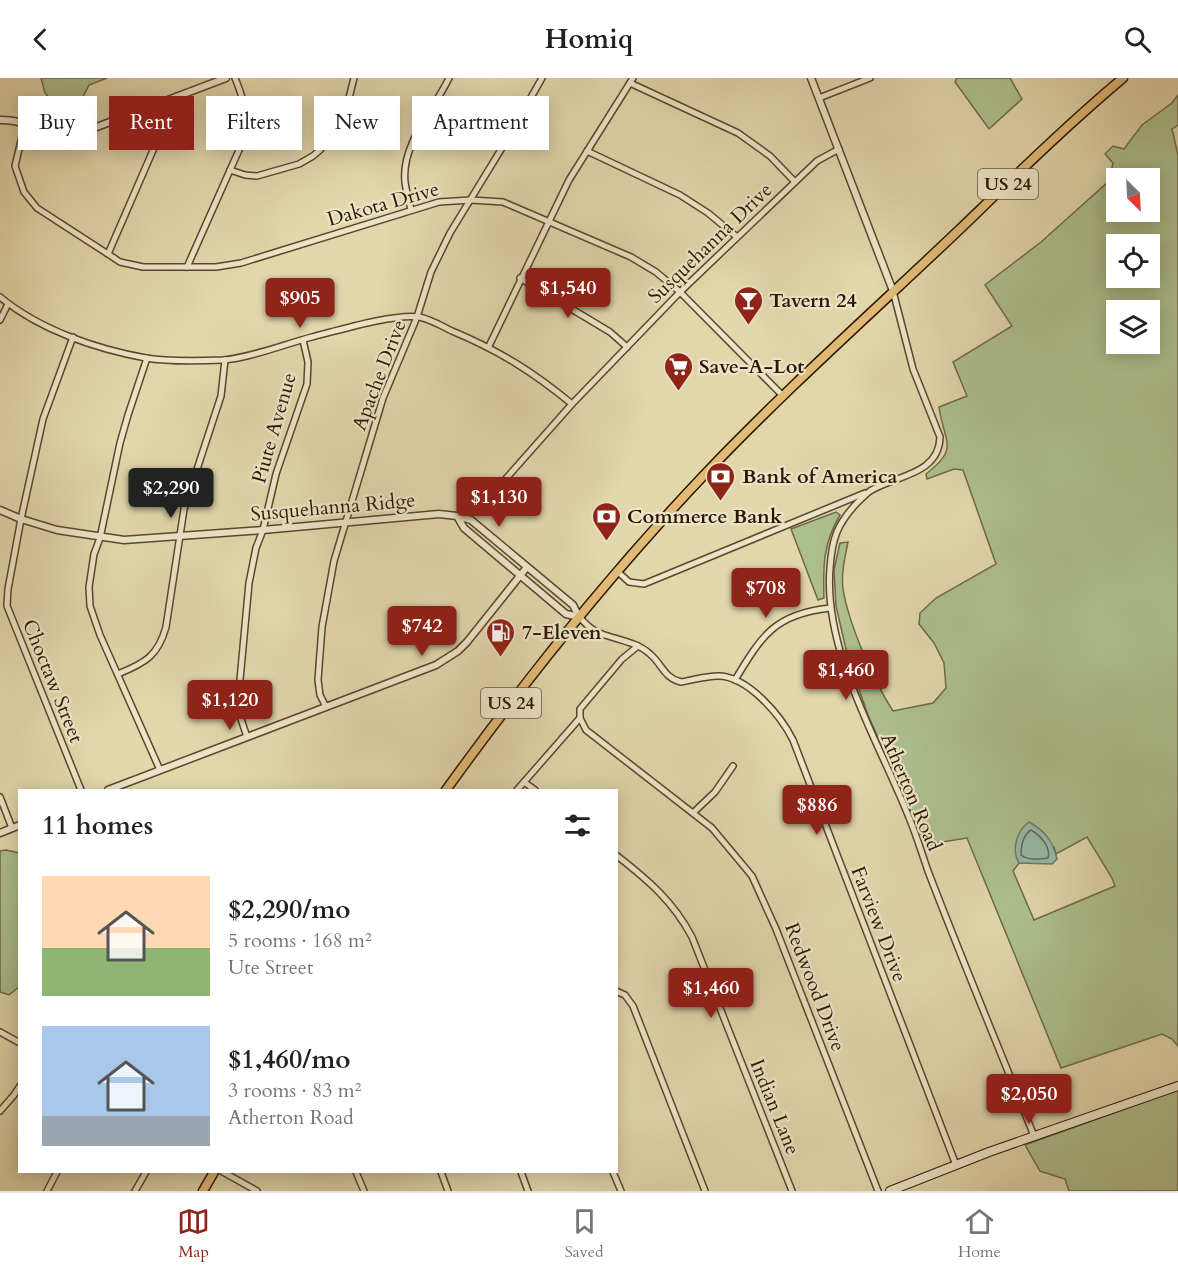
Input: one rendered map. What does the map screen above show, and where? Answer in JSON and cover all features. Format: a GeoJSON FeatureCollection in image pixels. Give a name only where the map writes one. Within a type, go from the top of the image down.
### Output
{"type":"FeatureCollection","features":[{"type":"Feature","properties":{"kind":"highway","name":"US 24"},"geometry":{"type":"LineString","coordinates":[[447,789],[504,712],[579,618],[700,480],[783,396],[893,291],[1123,78]]}},
{"type":"Feature","properties":{"kind":"highway"},"geometry":{"type":"LineString","coordinates":[[203,1191],[213,1173]]}},
{"type":"Feature","properties":{"kind":"main road"},"geometry":{"type":"LineString","coordinates":[[890,1191],[1034,1136],[1178,1086]]}},
{"type":"Feature","properties":{"kind":"street"},"geometry":{"type":"LineString","coordinates":[[180,96],[226,78]]}},
{"type":"Feature","properties":{"kind":"street"},"geometry":{"type":"LineString","coordinates":[[187,267],[243,141],[247,119],[244,101],[235,78]]}},
{"type":"Feature","properties":{"kind":"street"},"geometry":{"type":"LineString","coordinates":[[230,170],[257,176],[292,166],[313,156],[321,149],[348,102],[354,78]]}},
{"type":"Feature","properties":{"kind":"street"},"geometry":{"type":"LineString","coordinates":[[411,210],[405,181],[407,158],[414,140],[449,78]]}},
{"type":"Feature","properties":{"kind":"street","name":"Apache Drive"},"geometry":{"type":"LineString","coordinates":[[326,707],[320,695],[318,680],[322,627],[334,561],[383,398],[417,317],[431,272],[450,233],[542,78]]}},
{"type":"Feature","properties":{"kind":"street"},"geometry":{"type":"LineString","coordinates":[[811,78],[893,291]]}},
{"type":"Feature","properties":{"kind":"street"},"geometry":{"type":"LineString","coordinates":[[819,98],[870,78]]}},
{"type":"Feature","properties":{"kind":"street"},"geometry":{"type":"LineString","coordinates":[[489,346],[548,221],[587,151],[632,81],[738,133],[770,156],[795,182]]}},
{"type":"Feature","properties":{"kind":"street"},"geometry":{"type":"LineString","coordinates":[[0,120],[11,119],[18,122]]}},
{"type":"Feature","properties":{"kind":"street","name":"Susquehanna Drive"},"geometry":{"type":"LineString","coordinates":[[457,516],[478,509],[572,404],[680,292],[817,161],[839,149]]}},
{"type":"Feature","properties":{"kind":"street","name":"Dakota Drive"},"geometry":{"type":"LineString","coordinates":[[19,150],[15,166],[24,192],[37,208],[120,262],[134,266],[216,267],[241,263],[439,202],[471,200],[503,202],[631,257],[656,272],[680,292],[783,396]]}},
{"type":"Feature","properties":{"kind":"street"},"geometry":{"type":"LineString","coordinates":[[108,254],[153,150]]}},
{"type":"Feature","properties":{"kind":"street"},"geometry":{"type":"LineString","coordinates":[[587,151],[680,195],[708,213],[737,237]]}},
{"type":"Feature","properties":{"kind":"street"},"geometry":{"type":"LineString","coordinates":[[520,278],[610,332],[627,347]]}},
{"type":"Feature","properties":{"kind":"street","name":"Atherton Road"},"geometry":{"type":"LineString","coordinates":[[893,291],[913,369],[940,437],[940,445],[934,459],[924,468],[869,492],[843,518],[838,527],[830,567],[830,608],[849,677],[866,722],[910,820],[927,869],[1034,1136]]}},
{"type":"Feature","properties":{"kind":"street"},"geometry":{"type":"LineString","coordinates":[[0,297],[44,324],[73,337],[147,358],[225,360],[403,317],[417,317],[489,346],[540,378],[572,404]]}},
{"type":"Feature","properties":{"kind":"street"},"geometry":{"type":"LineString","coordinates":[[0,320],[8,304]]}},
{"type":"Feature","properties":{"kind":"street","name":"Choctaw Street"},"geometry":{"type":"LineString","coordinates":[[73,337],[43,419],[21,519],[7,606],[81,789]]}},
{"type":"Feature","properties":{"kind":"street","name":"Piute Avenue"},"geometry":{"type":"LineString","coordinates":[[247,737],[238,701],[249,584],[276,474],[307,384],[308,362],[303,340]]}},
{"type":"Feature","properties":{"kind":"street"},"geometry":{"type":"LineString","coordinates":[[147,358],[128,415],[91,570],[90,606],[100,635],[160,770]]}},
{"type":"Feature","properties":{"kind":"street"},"geometry":{"type":"LineString","coordinates":[[118,674],[151,657],[161,643],[166,627],[179,537],[189,491],[221,396],[225,360]]}},
{"type":"Feature","properties":{"kind":"street"},"geometry":{"type":"LineString","coordinates":[[618,572],[629,582],[644,584],[869,492]]}},
{"type":"Feature","properties":{"kind":"street","name":"Susquehanna Ridge"},"geometry":{"type":"LineString","coordinates":[[0,510],[57,530],[124,540],[439,514],[457,516],[471,520],[573,605],[579,618]]}},
{"type":"Feature","properties":{"kind":"street"},"geometry":{"type":"LineString","coordinates":[[457,516],[464,528],[566,614],[579,618],[600,634],[638,646],[651,654],[666,674],[681,682],[718,676],[735,680],[762,640],[777,624],[796,615],[830,608]]}},
{"type":"Feature","properties":{"kind":"street"},"geometry":{"type":"LineString","coordinates":[[111,789],[428,668],[448,658],[467,642],[527,567]]}},
{"type":"Feature","properties":{"kind":"street"},"geometry":{"type":"LineString","coordinates":[[541,593],[549,585]]}},
{"type":"Feature","properties":{"kind":"street"},"geometry":{"type":"LineString","coordinates":[[519,789],[580,718],[580,709],[622,659],[638,646]]}},
{"type":"Feature","properties":{"kind":"street","name":"Farview Drive"},"geometry":{"type":"LineString","coordinates":[[735,680],[770,705],[784,723],[793,740],[956,1165]]}},
{"type":"Feature","properties":{"kind":"street","name":"Redwood Drive"},"geometry":{"type":"LineString","coordinates":[[580,718],[586,730],[712,828],[752,876],[776,929],[878,1191]]}},
{"type":"Feature","properties":{"kind":"street"},"geometry":{"type":"LineString","coordinates":[[693,813],[715,792],[733,766]]}},
{"type":"Feature","properties":{"kind":"street"},"geometry":{"type":"LineString","coordinates":[[524,782],[534,789]]}},
{"type":"Feature","properties":{"kind":"street"},"geometry":{"type":"LineString","coordinates":[[0,797],[12,828]]}},
{"type":"Feature","properties":{"kind":"street"},"geometry":{"type":"LineString","coordinates":[[0,833],[18,826]]}},
{"type":"Feature","properties":{"kind":"street","name":"Indian Lane"},"geometry":{"type":"LineString","coordinates":[[618,857],[669,901],[692,937],[792,1191]]}},
{"type":"Feature","properties":{"kind":"street"},"geometry":{"type":"LineString","coordinates":[[618,992],[625,995],[633,1006],[705,1191]]}},
{"type":"Feature","properties":{"kind":"street"},"geometry":{"type":"LineString","coordinates":[[0,1032],[18,1041]]}},
{"type":"Feature","properties":{"kind":"street"},"geometry":{"type":"LineString","coordinates":[[0,1111],[18,1089]]}},
{"type":"Feature","properties":{"kind":"street"},"geometry":{"type":"LineString","coordinates":[[47,1191],[56,1173]]}},
{"type":"Feature","properties":{"kind":"street"},"geometry":{"type":"LineString","coordinates":[[135,1191],[145,1173]]}},
{"type":"Feature","properties":{"kind":"street"},"geometry":{"type":"LineString","coordinates":[[226,1173],[257,1191]]}},
{"type":"Feature","properties":{"kind":"street"},"geometry":{"type":"LineString","coordinates":[[356,1173],[364,1191]]}},
{"type":"Feature","properties":{"kind":"street"},"geometry":{"type":"LineString","coordinates":[[441,1173],[448,1191]]}},
{"type":"Feature","properties":{"kind":"street"},"geometry":{"type":"LineString","coordinates":[[521,1173],[528,1191]]}},
{"type":"Feature","properties":{"kind":"street"},"geometry":{"type":"LineString","coordinates":[[613,1173],[621,1191]]}},
{"type":"Feature","properties":{"kind":"green space"},"geometry":{"type":"Polygon","coordinates":[[[41,78],[107,78],[89,85],[84,96],[48,96],[41,78]]]}},
{"type":"Feature","properties":{"kind":"green space"},"geometry":{"type":"Polygon","coordinates":[[[957,78],[1010,78],[1022,99],[989,129],[955,82],[957,78]]]}},
{"type":"Feature","properties":{"kind":"green space"},"geometry":{"type":"Polygon","coordinates":[[[1178,95],[1178,125],[1172,129],[1178,155],[1178,1046],[1172,1039],[1162,1034],[1061,1068],[967,838],[930,846],[924,841],[868,715],[848,658],[836,606],[834,570],[840,543],[848,542],[843,577],[846,603],[863,652],[893,711],[933,703],[946,688],[944,663],[934,643],[919,624],[920,613],[936,598],[996,564],[963,470],[954,469],[927,479],[926,474],[937,465],[946,451],[946,437],[939,407],[967,396],[953,362],[1012,326],[985,285],[1041,242],[1106,184],[1106,222],[1160,222],[1160,168],[1112,168],[1113,163],[1105,154],[1113,146],[1124,149],[1142,125],[1172,103],[1178,95]],[[1087,837],[1056,854],[1054,847],[1019,863],[1013,871],[1034,920],[1115,886],[1087,837]]]}},
{"type":"Feature","properties":{"kind":"green space"},"geometry":{"type":"Polygon","coordinates":[[[836,512],[840,515],[830,536],[825,555],[824,598],[818,600],[791,529],[836,512]]]}},
{"type":"Feature","properties":{"kind":"green space"},"geometry":{"type":"Polygon","coordinates":[[[0,851],[18,853],[18,988],[9,995],[0,992],[0,851]]]}},
{"type":"Feature","properties":{"kind":"green space"},"geometry":{"type":"Polygon","coordinates":[[[1178,1090],[1178,1191],[1069,1191],[1065,1179],[1040,1171],[1025,1145],[1178,1090]]]}},
{"type":"Feature","properties":{"kind":"water"},"geometry":{"type":"Polygon","coordinates":[[[1029,822],[1040,829],[1051,842],[1057,859],[1052,864],[1019,863],[1015,846],[1018,835],[1029,822]]]}},
{"type":"Feature","properties":{"kind":"place","name":"Tavern 24"},"geometry":{"type":"Point","coordinates":[748,326]}},
{"type":"Feature","properties":{"kind":"place","name":"Save-A-Lot"},"geometry":{"type":"Point","coordinates":[678,392]}},
{"type":"Feature","properties":{"kind":"place","name":"Bank of America"},"geometry":{"type":"Point","coordinates":[721,502]}},
{"type":"Feature","properties":{"kind":"place","name":"Commerce Bank"},"geometry":{"type":"Point","coordinates":[606,542]}},
{"type":"Feature","properties":{"kind":"place","name":"7-Eleven"},"geometry":{"type":"Point","coordinates":[501,658]}}]}
